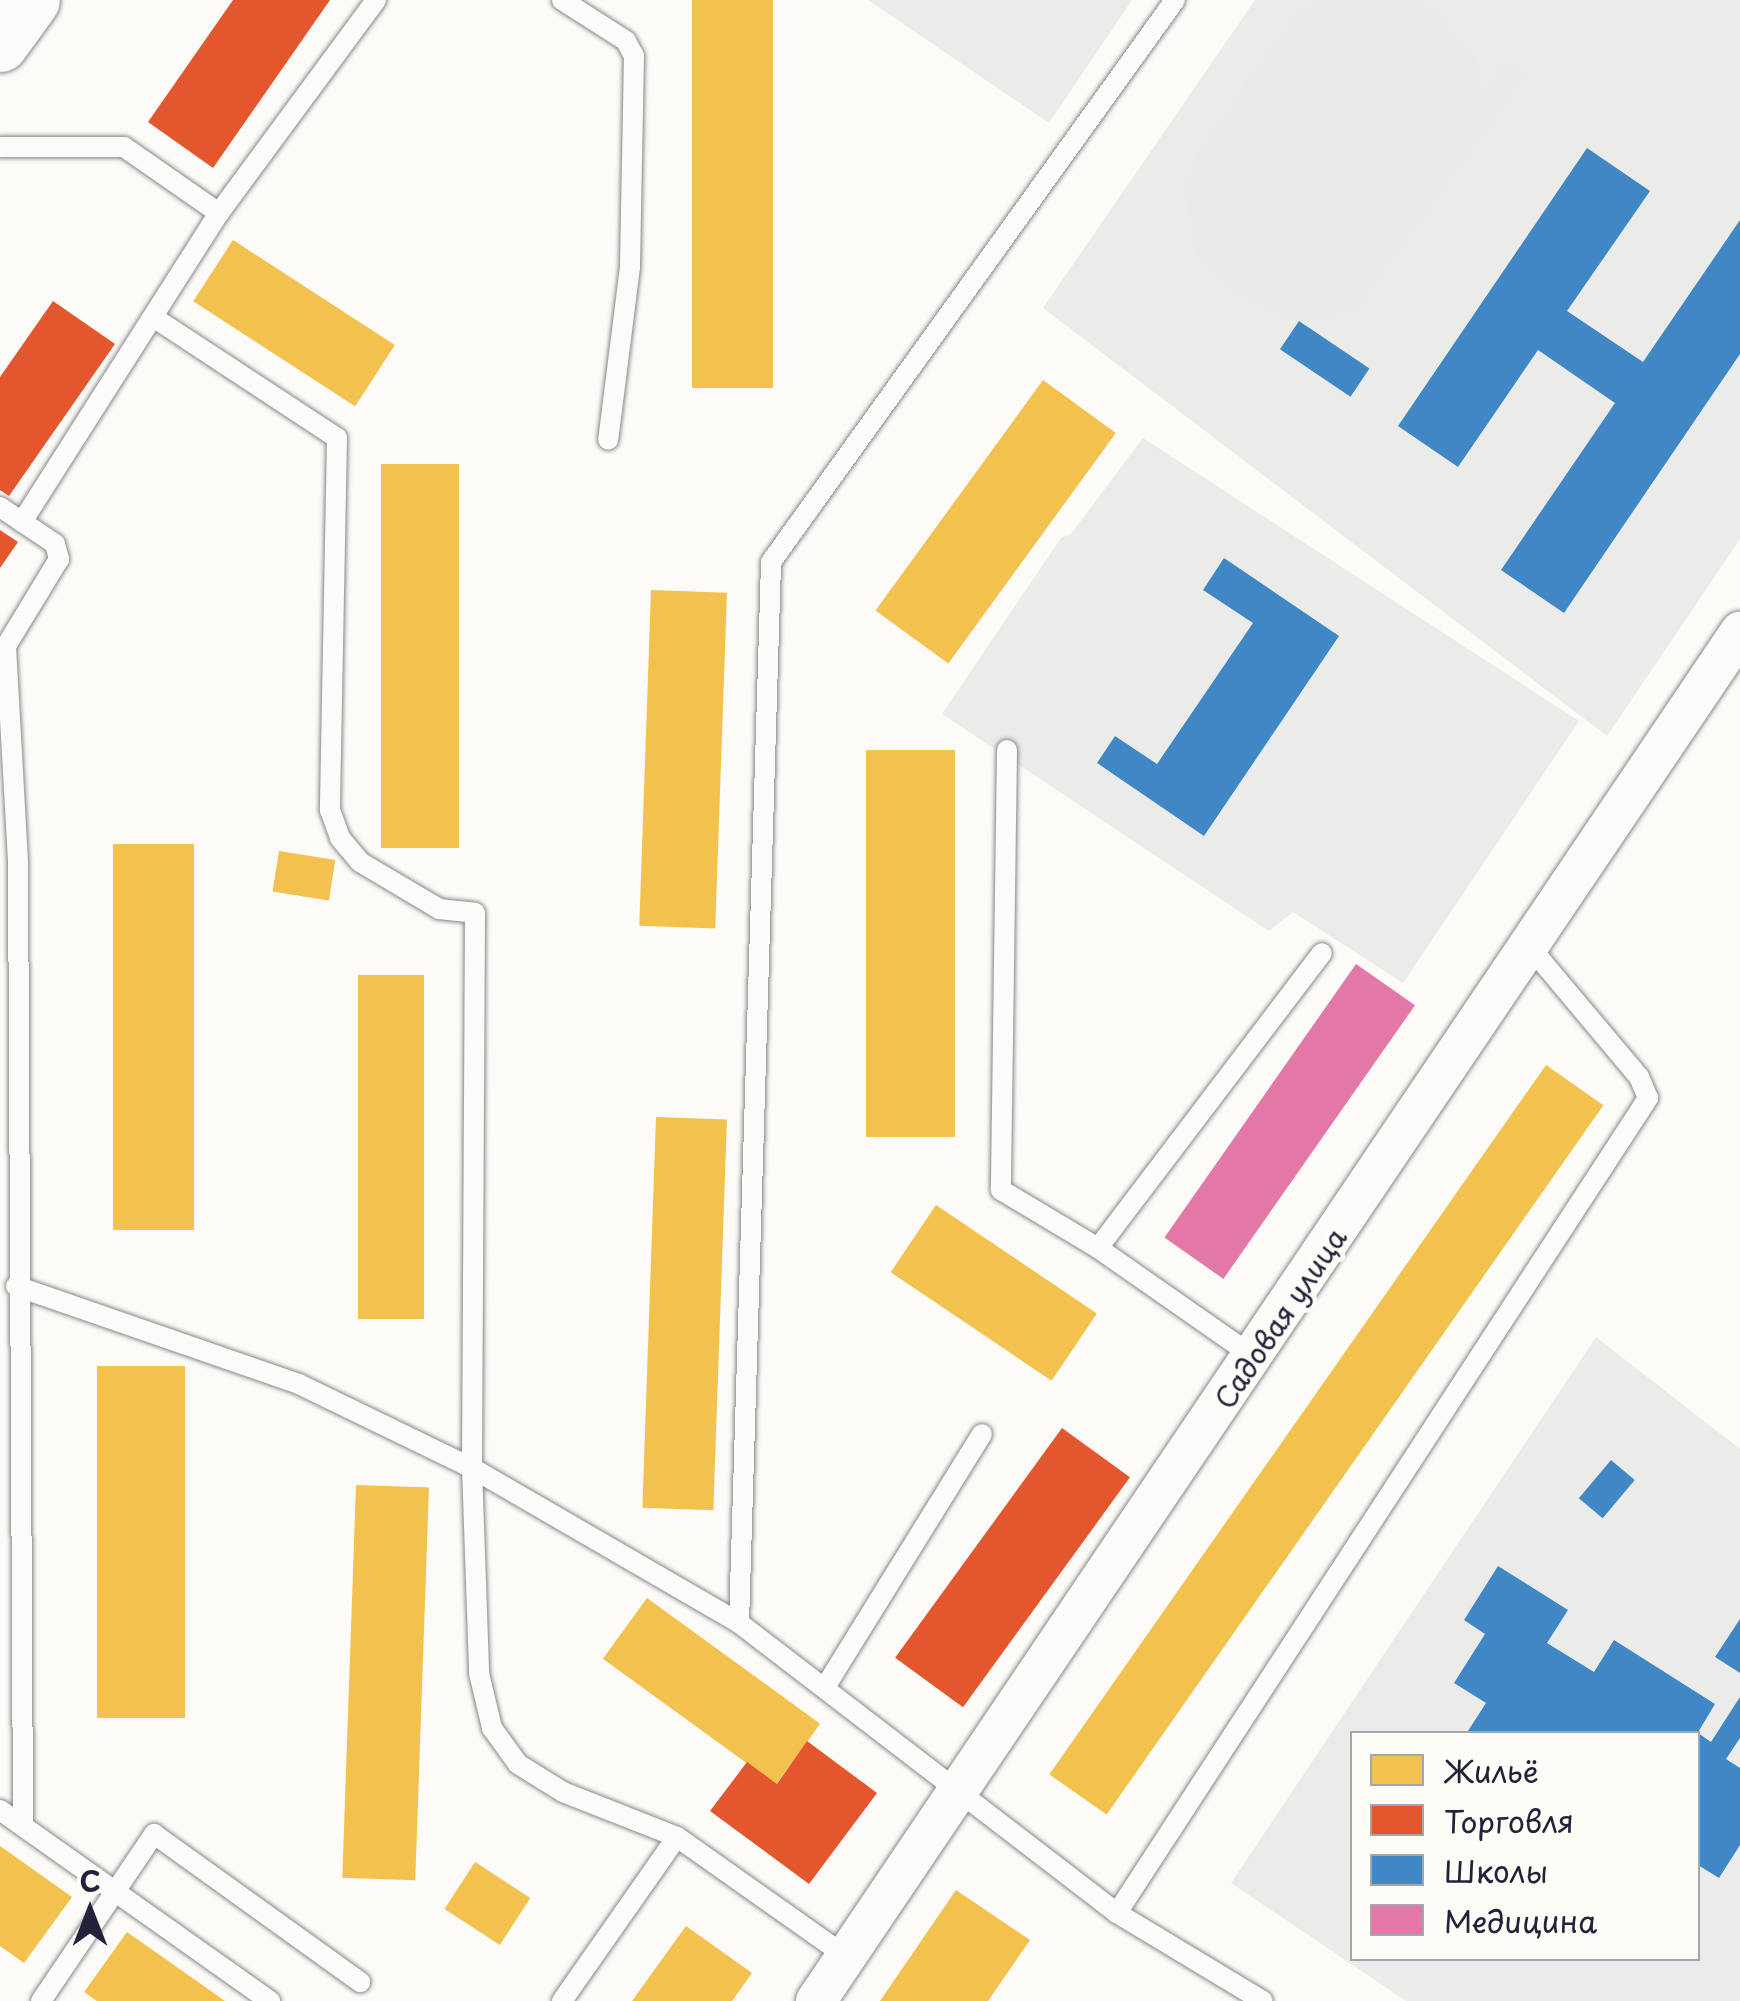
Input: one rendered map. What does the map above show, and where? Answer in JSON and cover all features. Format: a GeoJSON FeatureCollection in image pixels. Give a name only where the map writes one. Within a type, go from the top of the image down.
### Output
{"type":"FeatureCollection","features":[{"type":"Feature","properties":{"kind":"main road"},"geometry":{"type":"LineString","coordinates":[[0,44],[32,0]]}},
{"type":"Feature","properties":{"kind":"street","name":"Садовая улица"},"geometry":{"type":"LineString","coordinates":[[816,2001],[1740,632]]}},
{"type":"Feature","properties":{"kind":"lane"},"geometry":{"type":"LineString","coordinates":[[22,522],[220,213],[376,0]]}},
{"type":"Feature","properties":{"kind":"lane"},"geometry":{"type":"LineString","coordinates":[[562,0],[626,41],[634,56],[630,267],[608,440]]}},
{"type":"Feature","properties":{"kind":"lane"},"geometry":{"type":"LineString","coordinates":[[739,1623],[771,562],[1176,0]]}},
{"type":"Feature","properties":{"kind":"lane"},"geometry":{"type":"LineString","coordinates":[[0,148],[124,147],[220,213]]}},
{"type":"Feature","properties":{"kind":"lane"},"geometry":{"type":"LineString","coordinates":[[153,317],[338,438],[330,810],[340,838],[360,862],[439,909],[474,913],[472,1468],[479,1673],[492,1728],[518,1764],[563,1792],[677,1837],[846,1956]]}},
{"type":"Feature","properties":{"kind":"lane"},"geometry":{"type":"LineString","coordinates":[[0,507],[55,544],[59,559],[3,652],[18,864],[16,1286],[23,1826]]}},
{"type":"Feature","properties":{"kind":"lane"},"geometry":{"type":"LineString","coordinates":[[1007,750],[1001,1190],[1098,1248],[1254,1357]]}},
{"type":"Feature","properties":{"kind":"lane"},"geometry":{"type":"LineString","coordinates":[[1117,1913],[1648,1098],[1639,1078],[1530,948]]}},
{"type":"Feature","properties":{"kind":"lane"},"geometry":{"type":"LineString","coordinates":[[1098,1248],[1322,953]]}},
{"type":"Feature","properties":{"kind":"lane"},"geometry":{"type":"LineString","coordinates":[[16,1286],[299,1384],[472,1468],[739,1623],[826,1684],[956,1795],[1117,1913],[1263,2001]]}},
{"type":"Feature","properties":{"kind":"lane"},"geometry":{"type":"LineString","coordinates":[[826,1684],[982,1434]]}},
{"type":"Feature","properties":{"kind":"lane"},"geometry":{"type":"LineString","coordinates":[[0,1810],[270,2001]]}},
{"type":"Feature","properties":{"kind":"lane"},"geometry":{"type":"LineString","coordinates":[[40,2001],[154,1834],[360,1982]]}},
{"type":"Feature","properties":{"kind":"lane"},"geometry":{"type":"LineString","coordinates":[[562,2001],[677,1837]]}},
{"type":"Feature","properties":{"kind":"shaded area"},"geometry":{"type":"Polygon","coordinates":[[[868,0],[1132,0],[1049,123],[868,0]]]}},
{"type":"Feature","properties":{"kind":"shaded area"},"geometry":{"type":"Polygon","coordinates":[[[1255,0],[1740,0],[1740,539],[1607,736],[1043,308],[1255,0]]]}},
{"type":"Feature","properties":{"kind":"shaded area"},"geometry":{"type":"Polygon","coordinates":[[[1319,0],[1414,0],[1438,10],[1473,53],[1484,87],[1506,57],[1530,74],[1362,305],[1323,319],[1291,319],[1233,293],[1197,256],[1184,185],[1200,147],[1292,16],[1319,0]]]}},
{"type":"Feature","properties":{"kind":"shaded area"},"geometry":{"type":"Polygon","coordinates":[[[1143,438],[1579,721],[1403,983],[1293,912],[1269,931],[942,714],[1061,538],[1071,534],[1143,438]]]}},
{"type":"Feature","properties":{"kind":"shaded area"},"geometry":{"type":"Polygon","coordinates":[[[1596,1337],[1740,1449],[1740,2001],[1406,2001],[1231,1883],[1596,1337]]]}},
{"type":"Feature","properties":{"kind":"building: Жильё"},"geometry":{"type":"Polygon","coordinates":[[[692,0],[773,0],[773,388],[692,388],[692,0]]]}},
{"type":"Feature","properties":{"kind":"building: Жильё"},"geometry":{"type":"Polygon","coordinates":[[[233,240],[395,345],[355,406],[193,301],[233,240]]]}},
{"type":"Feature","properties":{"kind":"building: Жильё"},"geometry":{"type":"Polygon","coordinates":[[[1043,380],[1116,433],[948,663],[875,611],[1043,380]]]}},
{"type":"Feature","properties":{"kind":"building: Жильё"},"geometry":{"type":"Polygon","coordinates":[[[381,464],[459,464],[459,848],[381,848],[381,464]]]}},
{"type":"Feature","properties":{"kind":"building: Жильё"},"geometry":{"type":"Polygon","coordinates":[[[651,590],[727,593],[715,928],[639,926],[651,590]]]}},
{"type":"Feature","properties":{"kind":"building: Жильё"},"geometry":{"type":"Polygon","coordinates":[[[866,750],[955,750],[955,1137],[866,1137],[866,750]]]}},
{"type":"Feature","properties":{"kind":"building: Жильё"},"geometry":{"type":"Polygon","coordinates":[[[113,844],[194,844],[194,1230],[113,1230],[113,844]]]}},
{"type":"Feature","properties":{"kind":"building: Жильё"},"geometry":{"type":"Polygon","coordinates":[[[279,851],[335,860],[329,900],[273,891],[279,851]]]}},
{"type":"Feature","properties":{"kind":"building: Жильё"},"geometry":{"type":"Polygon","coordinates":[[[358,975],[424,975],[424,1319],[358,1319],[358,975]]]}},
{"type":"Feature","properties":{"kind":"building: Жильё"},"geometry":{"type":"Polygon","coordinates":[[[1546,1065],[1603,1105],[1107,1815],[1049,1774],[1546,1065]]]}},
{"type":"Feature","properties":{"kind":"building: Жильё"},"geometry":{"type":"Polygon","coordinates":[[[656,1117],[727,1119],[713,1510],[642,1508],[656,1117]]]}},
{"type":"Feature","properties":{"kind":"building: Жильё"},"geometry":{"type":"Polygon","coordinates":[[[936,1205],[1097,1313],[1052,1381],[891,1272],[936,1205]]]}},
{"type":"Feature","properties":{"kind":"building: Жильё"},"geometry":{"type":"Polygon","coordinates":[[[97,1366],[185,1366],[185,1718],[97,1718],[97,1366]]]}},
{"type":"Feature","properties":{"kind":"building: Жильё"},"geometry":{"type":"Polygon","coordinates":[[[356,1485],[429,1488],[415,1880],[342,1878],[356,1485]]]}},
{"type":"Feature","properties":{"kind":"building: Жильё"},"geometry":{"type":"Polygon","coordinates":[[[647,1598],[820,1724],[776,1784],[603,1659],[647,1598]]]}},
{"type":"Feature","properties":{"kind":"building: Жильё"},"geometry":{"type":"Polygon","coordinates":[[[0,1846],[72,1897],[24,1963],[0,1946],[0,1846]]]}},
{"type":"Feature","properties":{"kind":"building: Жильё"},"geometry":{"type":"Polygon","coordinates":[[[475,1862],[530,1898],[500,1945],[445,1909],[475,1862]]]}},
{"type":"Feature","properties":{"kind":"building: Жильё"},"geometry":{"type":"Polygon","coordinates":[[[956,1890],[1030,1940],[988,2001],[880,2001],[956,1890]]]}},
{"type":"Feature","properties":{"kind":"building: Жильё"},"geometry":{"type":"Polygon","coordinates":[[[686,1926],[752,1973],[732,2001],[632,2001],[686,1926]]]}},
{"type":"Feature","properties":{"kind":"building: Жильё"},"geometry":{"type":"Polygon","coordinates":[[[127,1932],[225,2001],[97,2001],[84,1992],[127,1932]]]}},
{"type":"Feature","properties":{"kind":"building: Торговля"},"geometry":{"type":"Polygon","coordinates":[[[233,0],[330,0],[213,168],[148,122],[233,0]]]}},
{"type":"Feature","properties":{"kind":"building: Торговля"},"geometry":{"type":"Polygon","coordinates":[[[53,301],[115,344],[9,496],[0,490],[0,377],[53,301]]]}},
{"type":"Feature","properties":{"kind":"building: Торговля"},"geometry":{"type":"Polygon","coordinates":[[[0,530],[18,542],[0,568],[0,530]]]}},
{"type":"Feature","properties":{"kind":"building: Торговля"},"geometry":{"type":"Polygon","coordinates":[[[1062,1428],[1130,1477],[963,1707],[895,1658],[1062,1428]]]}},
{"type":"Feature","properties":{"kind":"building: Торговля"},"geometry":{"type":"Polygon","coordinates":[[[807,1741],[877,1793],[809,1884],[710,1811],[747,1762],[777,1784],[807,1741]]]}},
{"type":"Feature","properties":{"kind":"building: Школы"},"geometry":{"type":"Polygon","coordinates":[[[1587,148],[1650,191],[1567,311],[1643,362],[1740,220],[1740,354],[1564,613],[1501,570],[1615,403],[1538,350],[1458,467],[1398,426],[1587,148]]]}},
{"type":"Feature","properties":{"kind":"building: Школы"},"geometry":{"type":"Polygon","coordinates":[[[1299,321],[1369,369],[1350,397],[1280,349],[1299,321]]]}},
{"type":"Feature","properties":{"kind":"building: Школы"},"geometry":{"type":"Polygon","coordinates":[[[1224,558],[1339,636],[1204,836],[1097,763],[1115,736],[1157,764],[1253,623],[1203,590],[1224,558]]]}},
{"type":"Feature","properties":{"kind":"building: Школы"},"geometry":{"type":"Polygon","coordinates":[[[1611,1460],[1635,1480],[1603,1518],[1579,1498],[1611,1460]]]}},
{"type":"Feature","properties":{"kind":"building: Школы"},"geometry":{"type":"Polygon","coordinates":[[[1498,1566],[1568,1610],[1547,1643],[1594,1672],[1614,1640],[1715,1704],[1699,1731],[1468,1731],[1486,1703],[1454,1683],[1485,1634],[1464,1620],[1498,1566]]]}},
{"type":"Feature","properties":{"kind":"building: Школы"},"geometry":{"type":"Polygon","coordinates":[[[1740,1619],[1740,1673],[1715,1657],[1740,1619]]]}},
{"type":"Feature","properties":{"kind":"building: Школы"},"geometry":{"type":"Polygon","coordinates":[[[1740,1697],[1740,1738],[1726,1759],[1740,1768],[1740,1845],[1719,1878],[1700,1866],[1700,1734],[1711,1742],[1740,1697]]]}},
{"type":"Feature","properties":{"kind":"building: Медицина"},"geometry":{"type":"Polygon","coordinates":[[[1356,964],[1415,1005],[1223,1279],[1164,1238],[1356,964]]]}}]}
